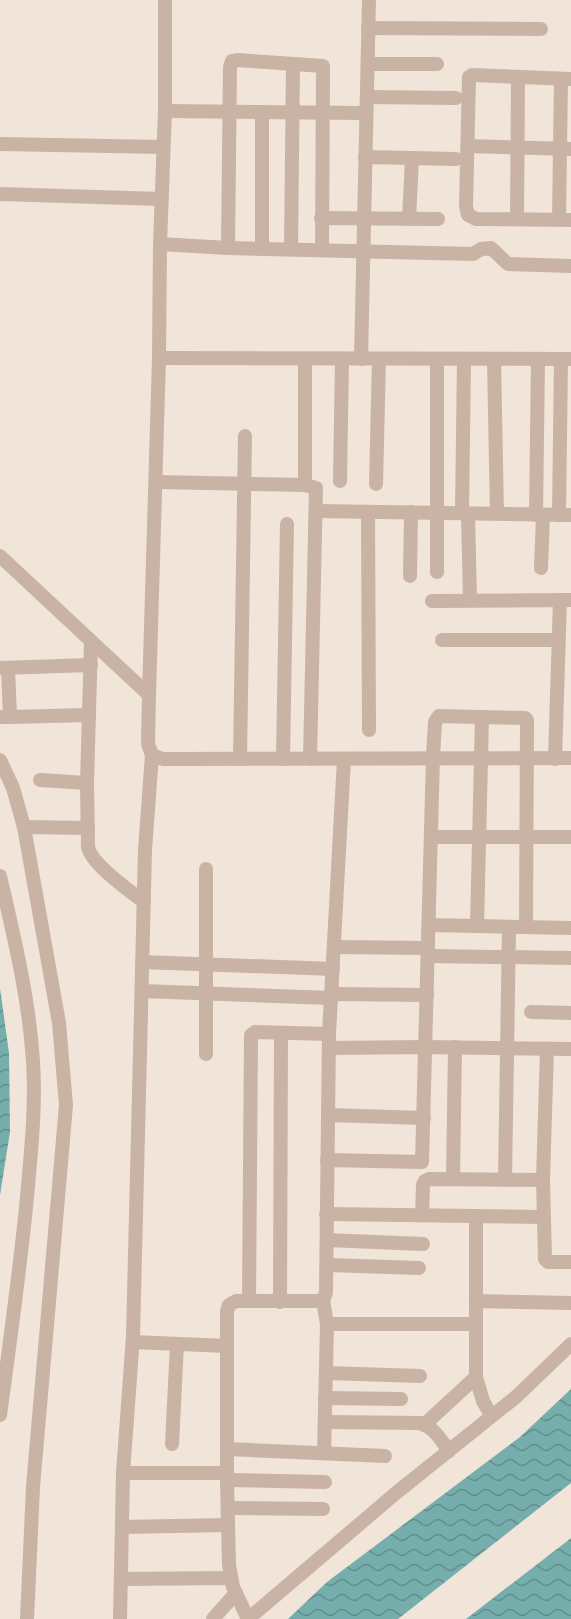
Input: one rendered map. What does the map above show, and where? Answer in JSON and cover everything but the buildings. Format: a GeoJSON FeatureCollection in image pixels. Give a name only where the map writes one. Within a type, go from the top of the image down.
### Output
{"type":"FeatureCollection","features":[{"type":"Feature","properties":{"kind":"street"},"geometry":{"type":"LineString","coordinates":[[120,1619],[123,1473],[133,1342],[145,850],[152,755],[148,744],[165,111],[165,0]]}},
{"type":"Feature","properties":{"kind":"street"},"geometry":{"type":"LineString","coordinates":[[361,359],[369,0]]}},
{"type":"Feature","properties":{"kind":"street"},"geometry":{"type":"LineString","coordinates":[[369,28],[541,29]]}},
{"type":"Feature","properties":{"kind":"street"},"geometry":{"type":"LineString","coordinates":[[228,248],[230,67],[232,61],[237,60],[322,66],[322,249]]}},
{"type":"Feature","properties":{"kind":"street"},"geometry":{"type":"LineString","coordinates":[[291,249],[293,64]]}},
{"type":"Feature","properties":{"kind":"street"},"geometry":{"type":"LineString","coordinates":[[368,64],[437,64]]}},
{"type":"Feature","properties":{"kind":"street"},"geometry":{"type":"LineString","coordinates":[[472,75],[566,79],[565,220],[476,219],[468,215],[466,206],[469,77],[472,75]]}},
{"type":"Feature","properties":{"kind":"street"},"geometry":{"type":"LineString","coordinates":[[517,219],[518,77]]}},
{"type":"Feature","properties":{"kind":"street"},"geometry":{"type":"LineString","coordinates":[[367,97],[456,98]]}},
{"type":"Feature","properties":{"kind":"street"},"geometry":{"type":"LineString","coordinates":[[165,111],[366,114]]}},
{"type":"Feature","properties":{"kind":"street"},"geometry":{"type":"LineString","coordinates":[[262,112],[262,248]]}},
{"type":"Feature","properties":{"kind":"street"},"geometry":{"type":"LineString","coordinates":[[0,144],[163,147]]}},
{"type":"Feature","properties":{"kind":"street"},"geometry":{"type":"LineString","coordinates":[[468,146],[566,148]]}},
{"type":"Feature","properties":{"kind":"street"},"geometry":{"type":"LineString","coordinates":[[366,158],[456,159]]}},
{"type":"Feature","properties":{"kind":"street"},"geometry":{"type":"LineString","coordinates":[[409,219],[412,159]]}},
{"type":"Feature","properties":{"kind":"street"},"geometry":{"type":"LineString","coordinates":[[0,194],[161,199]]}},
{"type":"Feature","properties":{"kind":"street"},"geometry":{"type":"LineString","coordinates":[[321,218],[438,219]]}},
{"type":"Feature","properties":{"kind":"street"},"geometry":{"type":"LineString","coordinates":[[160,243],[228,248],[473,254],[481,249],[491,248],[508,264],[571,266]]}},
{"type":"Feature","properties":{"kind":"street"},"geometry":{"type":"LineString","coordinates":[[159,358],[566,359],[565,515],[316,511]]}},
{"type":"Feature","properties":{"kind":"street"},"geometry":{"type":"LineString","coordinates":[[305,359],[305,485]]}},
{"type":"Feature","properties":{"kind":"street"},"geometry":{"type":"LineString","coordinates":[[340,481],[342,359]]}},
{"type":"Feature","properties":{"kind":"street"},"geometry":{"type":"LineString","coordinates":[[375,484],[379,359]]}},
{"type":"Feature","properties":{"kind":"street"},"geometry":{"type":"LineString","coordinates":[[437,359],[437,572]]}},
{"type":"Feature","properties":{"kind":"street"},"geometry":{"type":"LineString","coordinates":[[464,359],[465,514],[470,600]]}},
{"type":"Feature","properties":{"kind":"street"},"geometry":{"type":"LineString","coordinates":[[494,359],[497,514]]}},
{"type":"Feature","properties":{"kind":"street"},"geometry":{"type":"LineString","coordinates":[[538,359],[541,568]]}},
{"type":"Feature","properties":{"kind":"street"},"geometry":{"type":"LineString","coordinates":[[240,759],[245,436]]}},
{"type":"Feature","properties":{"kind":"street"},"geometry":{"type":"LineString","coordinates":[[156,482],[305,485],[316,488],[310,759]]}},
{"type":"Feature","properties":{"kind":"street"},"geometry":{"type":"LineString","coordinates":[[368,512],[369,730]]}},
{"type":"Feature","properties":{"kind":"street"},"geometry":{"type":"LineString","coordinates":[[410,576],[411,512]]}},
{"type":"Feature","properties":{"kind":"street"},"geometry":{"type":"LineString","coordinates":[[283,759],[287,524]]}},
{"type":"Feature","properties":{"kind":"street"},"geometry":{"type":"LineString","coordinates":[[0,556],[149,695]]}},
{"type":"Feature","properties":{"kind":"street"},"geometry":{"type":"LineString","coordinates":[[432,601],[565,600],[558,640],[555,759]]}},
{"type":"Feature","properties":{"kind":"street"},"geometry":{"type":"LineString","coordinates":[[442,640],[558,640]]}},
{"type":"Feature","properties":{"kind":"street"},"geometry":{"type":"LineString","coordinates":[[91,641],[87,783],[88,847],[92,857],[144,902]]}},
{"type":"Feature","properties":{"kind":"street"},"geometry":{"type":"LineString","coordinates":[[89,715],[5,717],[4,668],[91,665]]}},
{"type":"Feature","properties":{"kind":"street"},"geometry":{"type":"LineString","coordinates":[[327,1160],[423,1162],[433,758],[437,717],[442,715],[526,719],[526,927]]}},
{"type":"Feature","properties":{"kind":"street"},"geometry":{"type":"LineString","coordinates":[[477,926],[482,717]]}},
{"type":"Feature","properties":{"kind":"street"},"geometry":{"type":"LineString","coordinates":[[152,755],[163,759],[571,758]]}},
{"type":"Feature","properties":{"kind":"street"},"geometry":{"type":"LineString","coordinates":[[324,1453],[327,1324],[323,1300],[327,1288],[328,1265],[326,1214],[329,1041],[344,759]]}},
{"type":"Feature","properties":{"kind":"street"},"geometry":{"type":"LineString","coordinates":[[0,760],[13,788],[24,827],[59,1023],[66,1105],[33,1487],[27,1619]]}},
{"type":"Feature","properties":{"kind":"street"},"geometry":{"type":"LineString","coordinates":[[40,780],[87,783]]}},
{"type":"Feature","properties":{"kind":"street"},"geometry":{"type":"LineString","coordinates":[[24,827],[88,828]]}},
{"type":"Feature","properties":{"kind":"street"},"geometry":{"type":"LineString","coordinates":[[431,837],[571,837]]}},
{"type":"Feature","properties":{"kind":"street"},"geometry":{"type":"LineString","coordinates":[[206,869],[206,1054]]}},
{"type":"Feature","properties":{"kind":"street"},"geometry":{"type":"LineString","coordinates":[[0,876],[24,990],[33,1060],[34,1090],[31,1151],[21,1252],[0,1415]]}},
{"type":"Feature","properties":{"kind":"street"},"geometry":{"type":"LineString","coordinates":[[429,925],[571,928]]}},
{"type":"Feature","properties":{"kind":"street"},"geometry":{"type":"LineString","coordinates":[[505,1180],[509,927]]}},
{"type":"Feature","properties":{"kind":"street"},"geometry":{"type":"LineString","coordinates":[[334,946],[509,957],[571,958]]}},
{"type":"Feature","properties":{"kind":"street"},"geometry":{"type":"LineString","coordinates":[[142,962],[333,969]]}},
{"type":"Feature","properties":{"kind":"street"},"geometry":{"type":"LineString","coordinates":[[142,991],[331,996],[427,995]]}},
{"type":"Feature","properties":{"kind":"street"},"geometry":{"type":"LineString","coordinates":[[531,1012],[571,1013]]}},
{"type":"Feature","properties":{"kind":"street"},"geometry":{"type":"LineString","coordinates":[[249,1301],[251,1038],[255,1032],[281,1033],[329,1041],[426,1047],[571,1049]]}},
{"type":"Feature","properties":{"kind":"street"},"geometry":{"type":"LineString","coordinates":[[280,1302],[281,1033]]}},
{"type":"Feature","properties":{"kind":"street"},"geometry":{"type":"LineString","coordinates":[[453,1179],[455,1047]]}},
{"type":"Feature","properties":{"kind":"street"},"geometry":{"type":"LineString","coordinates":[[547,1049],[543,1180],[546,1261],[571,1262]]}},
{"type":"Feature","properties":{"kind":"street"},"geometry":{"type":"LineString","coordinates":[[328,1115],[424,1118]]}},
{"type":"Feature","properties":{"kind":"street"},"geometry":{"type":"LineString","coordinates":[[422,1215],[423,1185],[429,1179],[543,1180]]}},
{"type":"Feature","properties":{"kind":"street"},"geometry":{"type":"LineString","coordinates":[[326,1214],[543,1217]]}},
{"type":"Feature","properties":{"kind":"street"},"geometry":{"type":"LineString","coordinates":[[476,1216],[476,1377],[483,1401],[491,1414]]}},
{"type":"Feature","properties":{"kind":"street"},"geometry":{"type":"LineString","coordinates":[[327,1240],[423,1244]]}},
{"type":"Feature","properties":{"kind":"street"},"geometry":{"type":"LineString","coordinates":[[328,1265],[419,1268]]}},
{"type":"Feature","properties":{"kind":"street"},"geometry":{"type":"LineString","coordinates":[[323,1300],[233,1302],[228,1307],[227,1476],[231,1578],[248,1619],[491,1414],[517,1396],[571,1344]]}},
{"type":"Feature","properties":{"kind":"street"},"geometry":{"type":"LineString","coordinates":[[476,1301],[571,1303]]}},
{"type":"Feature","properties":{"kind":"street"},"geometry":{"type":"LineString","coordinates":[[327,1324],[476,1324]]}},
{"type":"Feature","properties":{"kind":"street"},"geometry":{"type":"LineString","coordinates":[[133,1342],[227,1346]]}},
{"type":"Feature","properties":{"kind":"street"},"geometry":{"type":"LineString","coordinates":[[172,1444],[177,1344]]}},
{"type":"Feature","properties":{"kind":"street"},"geometry":{"type":"LineString","coordinates":[[327,1373],[420,1376]]}},
{"type":"Feature","properties":{"kind":"street"},"geometry":{"type":"LineString","coordinates":[[424,1425],[476,1377]]}},
{"type":"Feature","properties":{"kind":"street"},"geometry":{"type":"LineString","coordinates":[[325,1398],[401,1399]]}},
{"type":"Feature","properties":{"kind":"street"},"geometry":{"type":"LineString","coordinates":[[325,1422],[424,1425],[435,1433],[449,1451]]}},
{"type":"Feature","properties":{"kind":"street"},"geometry":{"type":"LineString","coordinates":[[227,1449],[385,1456]]}},
{"type":"Feature","properties":{"kind":"street"},"geometry":{"type":"LineString","coordinates":[[123,1473],[325,1482]]}},
{"type":"Feature","properties":{"kind":"street"},"geometry":{"type":"LineString","coordinates":[[228,1508],[323,1509]]}},
{"type":"Feature","properties":{"kind":"street"},"geometry":{"type":"LineString","coordinates":[[122,1527],[228,1525]]}},
{"type":"Feature","properties":{"kind":"street"},"geometry":{"type":"LineString","coordinates":[[121,1579],[231,1578]]}},
{"type":"Feature","properties":{"kind":"street"},"geometry":{"type":"LineString","coordinates":[[213,1619],[236,1593]]}},
{"type":"Feature","properties":{"kind":"water"},"geometry":{"type":"Polygon","coordinates":[[[0,988],[9,1053],[10,1132],[0,1195],[0,988]]]}},
{"type":"Feature","properties":{"kind":"water"},"geometry":{"type":"Polygon","coordinates":[[[571,1389],[571,1483],[398,1619],[288,1619],[327,1582],[520,1437],[571,1389]]]}},
{"type":"Feature","properties":{"kind":"water"},"geometry":{"type":"Polygon","coordinates":[[[571,1538],[571,1619],[466,1619],[566,1542],[571,1538]]]}}]}
